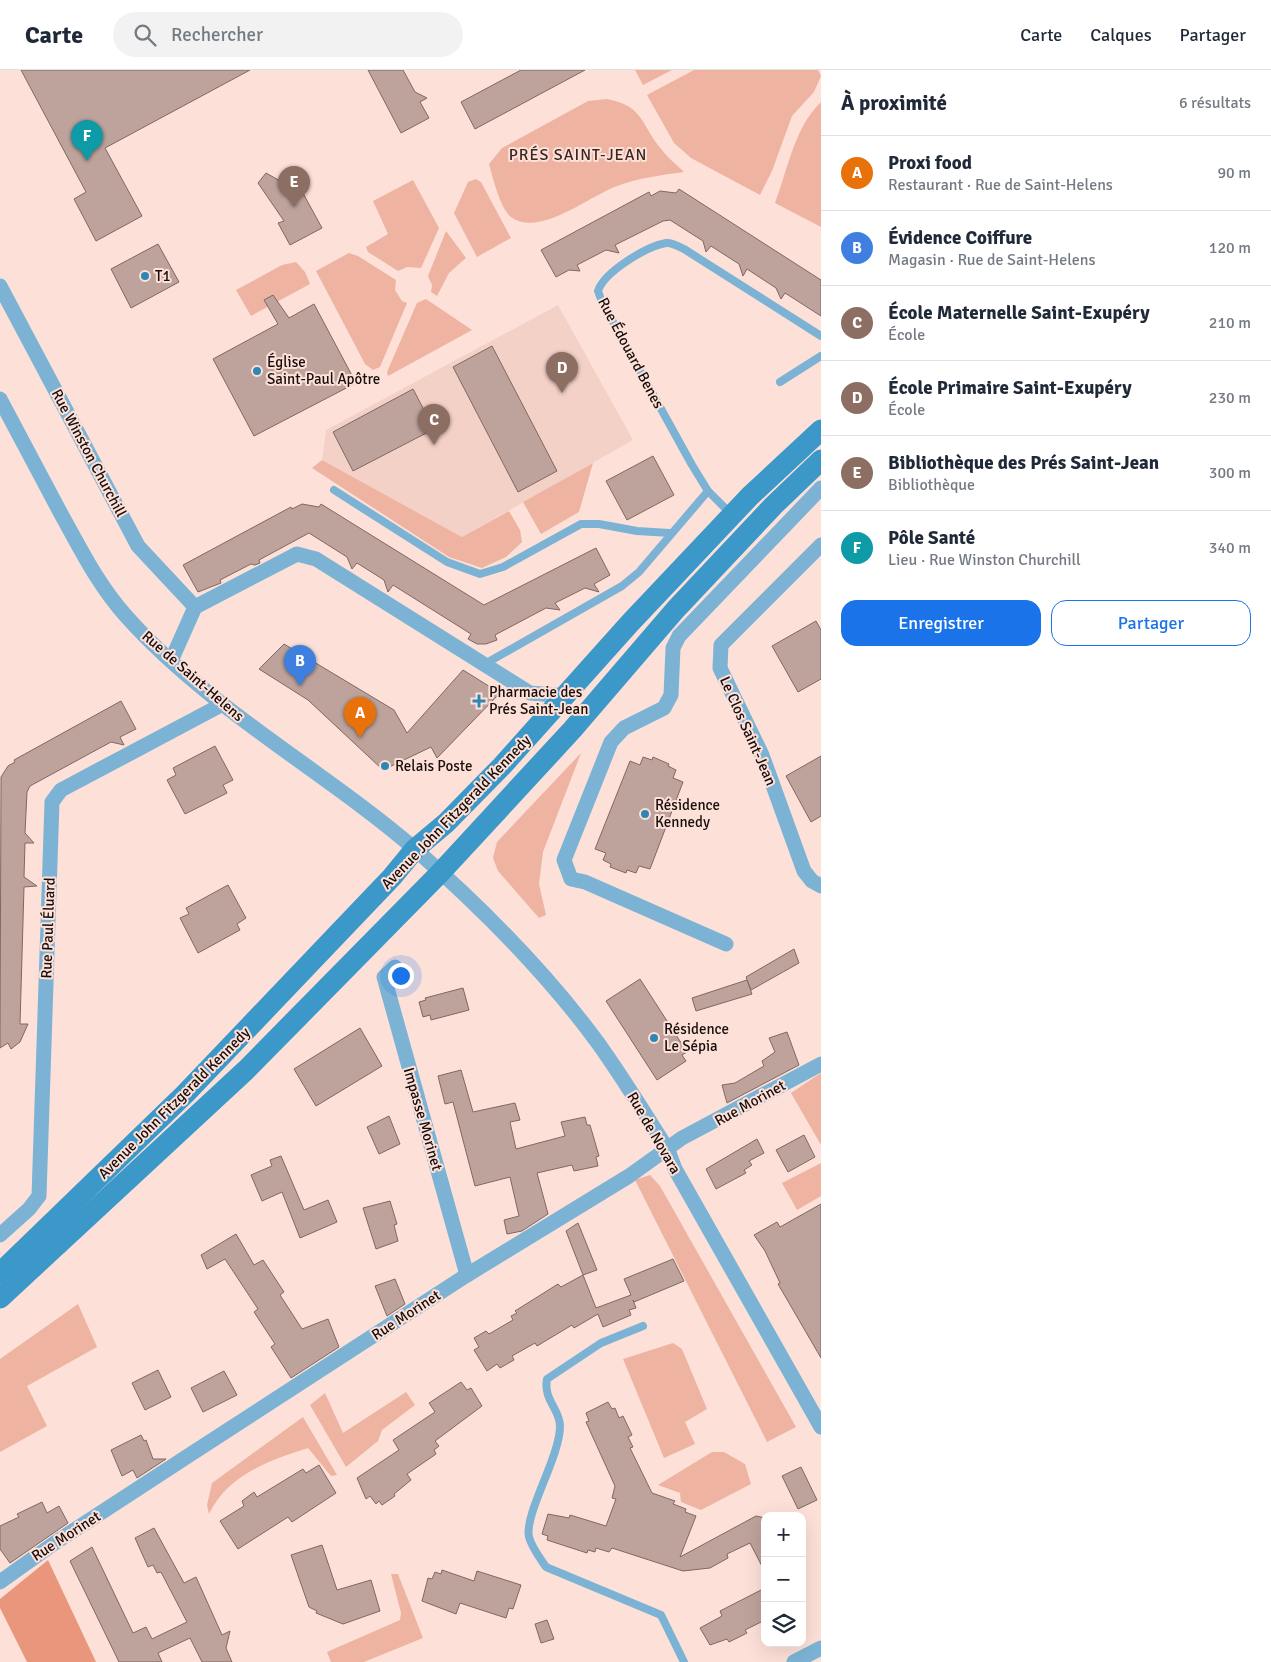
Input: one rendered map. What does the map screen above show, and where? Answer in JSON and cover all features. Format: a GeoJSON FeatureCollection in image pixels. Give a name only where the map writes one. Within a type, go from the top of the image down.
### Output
{"type":"FeatureCollection","features":[{"type":"Feature","properties":{"kind":"main road","name":"Avenue John Fitzgerald Kennedy"},"geometry":{"type":"LineString","coordinates":[[0,1273],[185,1094],[392,877],[415,849],[446,823],[566,696],[630,623],[732,515],[821,430]]}},
{"type":"Feature","properties":{"kind":"main road","name":"Avenue John Fitzgerald Kennedy"},"geometry":{"type":"LineString","coordinates":[[0,1298],[246,1070],[440,873],[572,730],[676,609],[774,505],[821,460]]}},
{"type":"Feature","properties":{"kind":"street","name":"Rue Winston Churchill"},"geometry":{"type":"LineString","coordinates":[[0,286],[138,546],[195,608]]}},
{"type":"Feature","properties":{"kind":"street","name":"Rue de Saint-Helens"},"geometry":{"type":"LineString","coordinates":[[0,399],[101,584],[125,615],[171,661],[223,704],[415,849],[440,873]]}},
{"type":"Feature","properties":{"kind":"street"},"geometry":{"type":"LineString","coordinates":[[726,944],[585,882],[571,880],[564,860],[611,742],[624,728],[664,708],[670,695],[673,648],[679,636],[821,488]]}},
{"type":"Feature","properties":{"kind":"street","name":"Le Clos Saint-Jean"},"geometry":{"type":"LineString","coordinates":[[821,545],[721,645],[719,657],[720,668],[762,755],[804,871],[812,881],[821,886]]}},
{"type":"Feature","properties":{"kind":"street"},"geometry":{"type":"LineString","coordinates":[[171,661],[195,608],[296,554],[316,559],[530,693],[566,696]]}},
{"type":"Feature","properties":{"kind":"street","name":"Rue Paul Éluard"},"geometry":{"type":"LineString","coordinates":[[0,1235],[29,1209],[39,1196],[52,802],[61,790],[223,704]]}},
{"type":"Feature","properties":{"kind":"street","name":"Rue de Novara"},"geometry":{"type":"LineString","coordinates":[[440,873],[509,938],[597,1042],[668,1150],[675,1169],[821,1427]]}},
{"type":"Feature","properties":{"kind":"street","name":"Impasse Morinet"},"geometry":{"type":"LineString","coordinates":[[395,967],[384,977],[467,1275]]}},
{"type":"Feature","properties":{"kind":"street","name":"Rue Morinet"},"geometry":{"type":"LineString","coordinates":[[0,1582],[56,1542],[191,1454],[467,1275],[629,1176],[668,1150],[682,1138],[821,1064]]}},
{"type":"Feature","properties":{"kind":"street"},"geometry":{"type":"LineString","coordinates":[[794,1662],[821,1648]]}},
{"type":"Feature","properties":{"kind":"lane","name":"Rue Édouard Benes"},"geometry":{"type":"LineString","coordinates":[[732,515],[708,491],[602,302],[598,291],[601,282],[607,275],[654,247],[668,242],[684,249],[821,336]]}},
{"type":"Feature","properties":{"kind":"lane"},"geometry":{"type":"LineString","coordinates":[[780,382],[821,356]]}},
{"type":"Feature","properties":{"kind":"lane"},"geometry":{"type":"LineString","coordinates":[[334,490],[447,562],[480,574],[503,567],[581,524],[599,524],[636,531],[670,533]]}},
{"type":"Feature","properties":{"kind":"lane"},"geometry":{"type":"LineString","coordinates":[[483,665],[622,586],[639,572],[670,533],[708,491]]}},
{"type":"Feature","properties":{"kind":"lane"},"geometry":{"type":"LineString","coordinates":[[643,1326],[601,1343],[547,1379],[545,1390],[560,1424],[553,1461],[530,1521],[529,1536],[536,1552],[546,1567],[661,1615],[684,1662]]}},
{"type":"Feature","properties":{"kind":"shaded area"},"geometry":{"type":"Polygon","coordinates":[[[635,70],[672,70],[643,85],[635,70]]]}},
{"type":"Feature","properties":{"kind":"shaded area"},"geometry":{"type":"Polygon","coordinates":[[[694,70],[818,70],[821,76],[814,92],[792,116],[772,171],[760,195],[691,158],[674,143],[647,95],[694,70]]]}},
{"type":"Feature","properties":{"kind":"shaded area"},"geometry":{"type":"Polygon","coordinates":[[[607,99],[619,102],[636,112],[664,153],[684,172],[625,183],[549,219],[522,222],[511,217],[500,200],[489,164],[502,148],[588,101],[607,99]]]}},
{"type":"Feature","properties":{"kind":"shaded area"},"geometry":{"type":"Polygon","coordinates":[[[821,102],[821,227],[775,203],[798,136],[812,112],[821,102]]]}},
{"type":"Feature","properties":{"kind":"shaded area"},"geometry":{"type":"Polygon","coordinates":[[[476,179],[481,182],[511,238],[477,257],[454,213],[468,182],[476,179]]]}},
{"type":"Feature","properties":{"kind":"shaded area"},"geometry":{"type":"Polygon","coordinates":[[[413,180],[439,228],[421,268],[407,267],[398,271],[368,252],[366,247],[388,234],[373,201],[413,180]]]}},
{"type":"Feature","properties":{"kind":"shaded area"},"geometry":{"type":"Polygon","coordinates":[[[446,231],[466,258],[449,273],[437,296],[431,292],[432,285],[428,276],[446,231]]]}},
{"type":"Feature","properties":{"kind":"shaded area"},"geometry":{"type":"Polygon","coordinates":[[[349,253],[358,256],[396,280],[395,290],[402,301],[407,303],[380,367],[373,370],[365,364],[316,271],[349,253]]]}},
{"type":"Feature","properties":{"kind":"shaded area"},"geometry":{"type":"Polygon","coordinates":[[[296,262],[305,272],[310,284],[251,316],[236,290],[282,265],[296,262]]]}},
{"type":"Feature","properties":{"kind":"shaded area"},"geometry":{"type":"Polygon","coordinates":[[[426,299],[472,330],[388,376],[387,372],[417,303],[426,299]]]}},
{"type":"Feature","properties":{"kind":"shaded area"},"geometry":{"type":"Polygon","coordinates":[[[558,305],[633,440],[462,537],[322,460],[326,430],[558,305]]]}},
{"type":"Feature","properties":{"kind":"shaded area"},"geometry":{"type":"Polygon","coordinates":[[[322,460],[462,537],[509,511],[520,530],[522,542],[506,557],[482,568],[449,557],[312,468],[322,460]]]}},
{"type":"Feature","properties":{"kind":"shaded area"},"geometry":{"type":"Polygon","coordinates":[[[593,463],[579,512],[541,534],[523,502],[593,463]]]}},
{"type":"Feature","properties":{"kind":"shaded area"},"geometry":{"type":"Polygon","coordinates":[[[581,753],[543,852],[539,884],[546,915],[539,918],[498,871],[493,858],[497,842],[581,753]]]}},
{"type":"Feature","properties":{"kind":"shaded area"},"geometry":{"type":"Polygon","coordinates":[[[821,1073],[821,1145],[791,1093],[821,1073]]]}},
{"type":"Feature","properties":{"kind":"shaded area"},"geometry":{"type":"Polygon","coordinates":[[[821,1163],[821,1196],[797,1210],[782,1183],[821,1163]]]}},
{"type":"Feature","properties":{"kind":"shaded area"},"geometry":{"type":"Polygon","coordinates":[[[650,1175],[660,1186],[796,1427],[767,1442],[635,1180],[650,1175]]]}},
{"type":"Feature","properties":{"kind":"shaded area"},"geometry":{"type":"Polygon","coordinates":[[[78,1304],[97,1347],[27,1386],[47,1426],[0,1452],[0,1359],[78,1304]]]}},
{"type":"Feature","properties":{"kind":"shaded area"},"geometry":{"type":"Polygon","coordinates":[[[673,1343],[682,1349],[707,1409],[685,1422],[695,1444],[664,1458],[623,1359],[673,1343]]]}},
{"type":"Feature","properties":{"kind":"shaded area"},"geometry":{"type":"Polygon","coordinates":[[[406,1392],[415,1405],[382,1430],[378,1441],[346,1467],[310,1405],[325,1393],[343,1433],[406,1392]]]}},
{"type":"Feature","properties":{"kind":"shaded area"},"geometry":{"type":"Polygon","coordinates":[[[303,1417],[337,1475],[331,1476],[308,1448],[265,1464],[238,1479],[217,1500],[209,1514],[207,1505],[212,1483],[303,1417]]]}},
{"type":"Feature","properties":{"kind":"shaded area"},"geometry":{"type":"Polygon","coordinates":[[[712,1452],[724,1452],[745,1464],[751,1484],[701,1510],[681,1502],[680,1493],[658,1485],[712,1452]]]}},
{"type":"Feature","properties":{"kind":"shaded area"},"geometry":{"type":"Polygon","coordinates":[[[48,1560],[96,1662],[27,1662],[0,1608],[0,1599],[48,1560]]]}},
{"type":"Feature","properties":{"kind":"shaded area"},"geometry":{"type":"Polygon","coordinates":[[[391,1574],[398,1574],[423,1638],[364,1662],[331,1662],[327,1652],[400,1620],[401,1613],[391,1574]]]}},
{"type":"Feature","properties":{"kind":"building"},"geometry":{"type":"Polygon","coordinates":[[[21,70],[250,70],[105,148],[142,216],[96,241],[74,199],[86,192],[21,70]]]}},
{"type":"Feature","properties":{"kind":"building"},"geometry":{"type":"Polygon","coordinates":[[[368,70],[403,70],[415,92],[427,98],[420,102],[429,118],[401,133],[368,70]]]}},
{"type":"Feature","properties":{"kind":"building"},"geometry":{"type":"Polygon","coordinates":[[[521,70],[585,70],[475,129],[461,102],[521,70]]]}},
{"type":"Feature","properties":{"kind":"building"},"geometry":{"type":"Polygon","coordinates":[[[266,173],[282,182],[292,173],[322,228],[290,245],[278,223],[284,221],[258,183],[266,173]]]}},
{"type":"Feature","properties":{"kind":"building"},"geometry":{"type":"Polygon","coordinates":[[[679,189],[821,280],[821,316],[785,293],[781,299],[776,288],[747,269],[743,276],[739,264],[711,246],[706,252],[703,241],[670,220],[663,221],[615,245],[619,253],[606,250],[577,265],[580,271],[569,270],[556,277],[541,250],[649,192],[651,196],[660,191],[676,193],[679,189]]]}},
{"type":"Feature","properties":{"kind":"building","name":"T1"},"geometry":{"type":"Polygon","coordinates":[[[158,244],[179,282],[131,308],[111,269],[158,244]]]}},
{"type":"Feature","properties":{"kind":"building"},"geometry":{"type":"Polygon","coordinates":[[[273,295],[289,318],[314,304],[356,383],[254,436],[213,359],[278,324],[264,300],[273,295]]]}},
{"type":"Feature","properties":{"kind":"building"},"geometry":{"type":"Polygon","coordinates":[[[492,346],[557,471],[518,492],[453,367],[492,346]]]}},
{"type":"Feature","properties":{"kind":"building"},"geometry":{"type":"Polygon","coordinates":[[[413,389],[434,429],[353,471],[333,432],[413,389]]]}},
{"type":"Feature","properties":{"kind":"building"},"geometry":{"type":"Polygon","coordinates":[[[653,456],[674,495],[627,520],[606,481],[653,456]]]}},
{"type":"Feature","properties":{"kind":"building"},"geometry":{"type":"Polygon","coordinates":[[[302,504],[319,507],[321,504],[484,605],[596,548],[610,575],[594,584],[599,592],[585,588],[555,603],[560,610],[546,608],[495,635],[497,640],[486,644],[477,644],[468,639],[471,634],[393,585],[388,592],[384,580],[357,563],[352,569],[347,557],[309,533],[259,560],[260,563],[251,564],[220,580],[221,583],[198,592],[183,565],[291,507],[292,509],[302,504]]]}},
{"type":"Feature","properties":{"kind":"building"},"geometry":{"type":"Polygon","coordinates":[[[816,621],[821,630],[821,679],[798,692],[772,646],[816,621]]]}},
{"type":"Feature","properties":{"kind":"building"},"geometry":{"type":"Polygon","coordinates":[[[284,644],[394,710],[407,733],[463,670],[500,693],[437,758],[431,747],[383,770],[308,700],[259,669],[284,644]]]}},
{"type":"Feature","properties":{"kind":"building"},"geometry":{"type":"Polygon","coordinates":[[[121,701],[136,729],[120,737],[124,745],[111,742],[30,786],[27,792],[25,833],[34,843],[25,843],[24,877],[37,886],[24,887],[20,1024],[28,1024],[20,1042],[11,1049],[8,1043],[0,1048],[1,777],[8,766],[15,762],[14,760],[121,701]]]}},
{"type":"Feature","properties":{"kind":"building"},"geometry":{"type":"Polygon","coordinates":[[[215,746],[233,780],[223,785],[227,793],[185,814],[167,780],[176,775],[173,768],[215,746]]]}},
{"type":"Feature","properties":{"kind":"building"},"geometry":{"type":"Polygon","coordinates":[[[821,756],[821,816],[811,822],[786,776],[821,756]]]}},
{"type":"Feature","properties":{"kind":"building","name":"Résidence Kennedy"},"geometry":{"type":"Polygon","coordinates":[[[643,757],[652,760],[653,757],[669,764],[668,766],[676,770],[673,778],[683,782],[650,869],[639,866],[636,873],[627,870],[626,873],[610,867],[611,864],[603,860],[606,853],[595,849],[630,761],[640,765],[643,757]]]}},
{"type":"Feature","properties":{"kind":"building"},"geometry":{"type":"Polygon","coordinates":[[[228,885],[246,918],[237,924],[240,930],[198,953],[180,918],[189,914],[186,908],[228,885]]]}},
{"type":"Feature","properties":{"kind":"building"},"geometry":{"type":"Polygon","coordinates":[[[794,949],[799,963],[751,990],[746,977],[794,949]]]}},
{"type":"Feature","properties":{"kind":"building","name":"Résidence Le Sépia"},"geometry":{"type":"Polygon","coordinates":[[[640,979],[687,1052],[682,1055],[686,1061],[657,1080],[606,1001],[640,979]]]}},
{"type":"Feature","properties":{"kind":"building"},"geometry":{"type":"Polygon","coordinates":[[[747,980],[752,994],[696,1011],[692,998],[747,980]]]}},
{"type":"Feature","properties":{"kind":"building"},"geometry":{"type":"Polygon","coordinates":[[[463,988],[469,1010],[431,1020],[430,1015],[423,1017],[419,1002],[426,1000],[425,998],[463,988]]]}},
{"type":"Feature","properties":{"kind":"building"},"geometry":{"type":"Polygon","coordinates":[[[360,1028],[382,1066],[316,1106],[294,1069],[360,1028]]]}},
{"type":"Feature","properties":{"kind":"building"},"geometry":{"type":"Polygon","coordinates":[[[787,1032],[799,1065],[727,1103],[722,1085],[735,1083],[764,1066],[762,1061],[775,1052],[769,1038],[787,1032]]]}},
{"type":"Feature","properties":{"kind":"building"},"geometry":{"type":"Polygon","coordinates":[[[461,1070],[473,1112],[515,1103],[520,1120],[510,1122],[516,1149],[565,1136],[561,1122],[585,1117],[587,1125],[590,1125],[599,1156],[596,1157],[598,1166],[574,1171],[572,1165],[537,1173],[548,1214],[522,1231],[507,1234],[504,1220],[519,1216],[510,1177],[475,1186],[453,1102],[445,1104],[438,1076],[461,1070]]]}},
{"type":"Feature","properties":{"kind":"building"},"geometry":{"type":"Polygon","coordinates":[[[389,1116],[400,1144],[379,1154],[367,1127],[389,1116]]]}},
{"type":"Feature","properties":{"kind":"building"},"geometry":{"type":"Polygon","coordinates":[[[804,1135],[815,1157],[788,1172],[776,1150],[804,1135]]]}},
{"type":"Feature","properties":{"kind":"building"},"geometry":{"type":"Polygon","coordinates":[[[757,1139],[764,1153],[749,1161],[752,1165],[744,1170],[746,1173],[716,1189],[706,1169],[757,1139]]]}},
{"type":"Feature","properties":{"kind":"building"},"geometry":{"type":"Polygon","coordinates":[[[281,1156],[304,1210],[328,1200],[337,1222],[300,1238],[282,1192],[262,1201],[251,1175],[272,1166],[270,1160],[281,1156]]]}},
{"type":"Feature","properties":{"kind":"building"},"geometry":{"type":"Polygon","coordinates":[[[390,1201],[397,1224],[394,1225],[398,1241],[376,1249],[363,1208],[390,1201]]]}},
{"type":"Feature","properties":{"kind":"building"},"geometry":{"type":"Polygon","coordinates":[[[821,1204],[821,1358],[778,1284],[780,1283],[765,1251],[754,1235],[777,1222],[780,1227],[821,1204]]]}},
{"type":"Feature","properties":{"kind":"building"},"geometry":{"type":"Polygon","coordinates":[[[578,1223],[597,1270],[583,1275],[566,1231],[578,1223]]]}},
{"type":"Feature","properties":{"kind":"building"},"geometry":{"type":"Polygon","coordinates":[[[236,1234],[254,1265],[263,1260],[284,1292],[280,1295],[302,1329],[328,1319],[339,1347],[291,1378],[271,1347],[275,1344],[254,1312],[258,1309],[225,1259],[207,1269],[201,1255],[236,1234]]]}},
{"type":"Feature","properties":{"kind":"building"},"geometry":{"type":"Polygon","coordinates":[[[673,1259],[684,1281],[634,1302],[633,1300],[636,1308],[629,1310],[631,1315],[603,1327],[598,1314],[574,1328],[572,1325],[537,1346],[535,1343],[512,1356],[514,1360],[500,1368],[497,1364],[487,1371],[474,1350],[479,1347],[474,1338],[486,1331],[489,1334],[513,1320],[511,1316],[517,1313],[515,1311],[558,1284],[561,1287],[583,1275],[596,1308],[631,1295],[624,1279],[673,1259]]]}},
{"type":"Feature","properties":{"kind":"building"},"geometry":{"type":"Polygon","coordinates":[[[395,1279],[405,1304],[387,1316],[375,1286],[395,1279]]]}},
{"type":"Feature","properties":{"kind":"building"},"geometry":{"type":"Polygon","coordinates":[[[158,1370],[171,1397],[145,1410],[132,1383],[158,1370]]]}},
{"type":"Feature","properties":{"kind":"building"},"geometry":{"type":"Polygon","coordinates":[[[224,1371],[237,1395],[203,1412],[191,1388],[224,1371]]]}},
{"type":"Feature","properties":{"kind":"building"},"geometry":{"type":"Polygon","coordinates":[[[461,1382],[467,1390],[471,1388],[482,1406],[435,1441],[439,1446],[434,1450],[436,1454],[407,1474],[411,1480],[394,1494],[395,1496],[382,1505],[379,1501],[376,1504],[370,1496],[366,1499],[357,1478],[399,1450],[393,1440],[435,1412],[429,1403],[461,1382]]]}},
{"type":"Feature","properties":{"kind":"building"},"geometry":{"type":"Polygon","coordinates":[[[608,1402],[612,1409],[615,1408],[619,1418],[623,1416],[632,1435],[628,1437],[633,1447],[630,1448],[652,1493],[675,1501],[673,1504],[686,1509],[685,1512],[696,1516],[680,1557],[756,1516],[761,1517],[761,1564],[750,1543],[727,1554],[728,1558],[710,1568],[683,1571],[612,1548],[609,1552],[596,1548],[595,1552],[588,1550],[587,1553],[547,1540],[548,1536],[542,1534],[548,1514],[569,1518],[570,1515],[606,1526],[616,1499],[612,1498],[615,1486],[586,1422],[589,1421],[586,1413],[608,1402]]]}},
{"type":"Feature","properties":{"kind":"building"},"geometry":{"type":"Polygon","coordinates":[[[141,1435],[144,1441],[146,1440],[153,1459],[166,1459],[137,1478],[133,1470],[122,1476],[111,1450],[141,1435]]]}},
{"type":"Feature","properties":{"kind":"building"},"geometry":{"type":"Polygon","coordinates":[[[319,1465],[336,1493],[292,1522],[288,1517],[238,1549],[220,1521],[244,1506],[242,1501],[254,1492],[257,1497],[303,1469],[306,1473],[319,1465]]]}},
{"type":"Feature","properties":{"kind":"building"},"geometry":{"type":"Polygon","coordinates":[[[801,1467],[817,1500],[798,1509],[782,1476],[801,1467]]]}},
{"type":"Feature","properties":{"kind":"building"},"geometry":{"type":"Polygon","coordinates":[[[42,1502],[47,1513],[59,1506],[68,1523],[10,1563],[0,1549],[0,1526],[19,1517],[17,1514],[42,1502]]]}},
{"type":"Feature","properties":{"kind":"building"},"geometry":{"type":"Polygon","coordinates":[[[154,1528],[184,1583],[196,1577],[222,1635],[230,1631],[226,1648],[232,1662],[202,1662],[190,1638],[158,1653],[162,1662],[119,1662],[70,1561],[92,1547],[133,1633],[146,1627],[152,1639],[187,1622],[161,1572],[157,1573],[153,1565],[148,1567],[135,1538],[154,1528]]]}},
{"type":"Feature","properties":{"kind":"building"},"geometry":{"type":"Polygon","coordinates":[[[322,1545],[337,1590],[371,1580],[380,1611],[343,1624],[316,1613],[317,1611],[309,1607],[291,1555],[322,1545]]]}},
{"type":"Feature","properties":{"kind":"building"},"geometry":{"type":"Polygon","coordinates":[[[442,1570],[474,1581],[477,1571],[521,1585],[513,1609],[509,1608],[506,1618],[460,1603],[456,1614],[422,1601],[428,1578],[432,1579],[435,1572],[441,1574],[442,1570]]]}},
{"type":"Feature","properties":{"kind":"building"},"geometry":{"type":"Polygon","coordinates":[[[761,1590],[761,1622],[745,1630],[747,1633],[729,1642],[727,1639],[710,1645],[700,1628],[722,1616],[720,1611],[761,1590]]]}},
{"type":"Feature","properties":{"kind":"building"},"geometry":{"type":"Polygon","coordinates":[[[547,1620],[554,1639],[541,1643],[535,1624],[547,1620]]]}},
{"type":"Feature","properties":{"kind":"place","name":"Pôle Santé"},"geometry":{"type":"Point","coordinates":[87,161]}},
{"type":"Feature","properties":{"kind":"place","name":"Bibliothèque des Prés Saint-Jean"},"geometry":{"type":"Point","coordinates":[294,207]}},
{"type":"Feature","properties":{"kind":"place","name":"T1"},"geometry":{"type":"Point","coordinates":[145,276]}},
{"type":"Feature","properties":{"kind":"place","name":"Église Saint-Paul Apôtre"},"geometry":{"type":"Point","coordinates":[257,371]}},
{"type":"Feature","properties":{"kind":"place","name":"École Primaire Saint-Exupéry"},"geometry":{"type":"Point","coordinates":[562,393]}},
{"type":"Feature","properties":{"kind":"place","name":"École Maternelle Saint-Exupéry"},"geometry":{"type":"Point","coordinates":[434,445]}},
{"type":"Feature","properties":{"kind":"place","name":"Évidence Coiffure"},"geometry":{"type":"Point","coordinates":[300,686]}},
{"type":"Feature","properties":{"kind":"place","name":"Pharmacie des Prés Saint-Jean"},"geometry":{"type":"Point","coordinates":[479,701]}},
{"type":"Feature","properties":{"kind":"place","name":"Proxi food"},"geometry":{"type":"Point","coordinates":[360,738]}},
{"type":"Feature","properties":{"kind":"place","name":"Relais Poste"},"geometry":{"type":"Point","coordinates":[385,766]}},
{"type":"Feature","properties":{"kind":"place","name":"Résidence Kennedy"},"geometry":{"type":"Point","coordinates":[645,814]}},
{"type":"Feature","properties":{"kind":"place","name":"Résidence Le Sépia"},"geometry":{"type":"Point","coordinates":[654,1038]}},
{"type":"Feature","properties":{"kind":"district","name":"PRÉS SAINT-JEAN"},"geometry":{"type":"Point","coordinates":[578,154]}}]}
